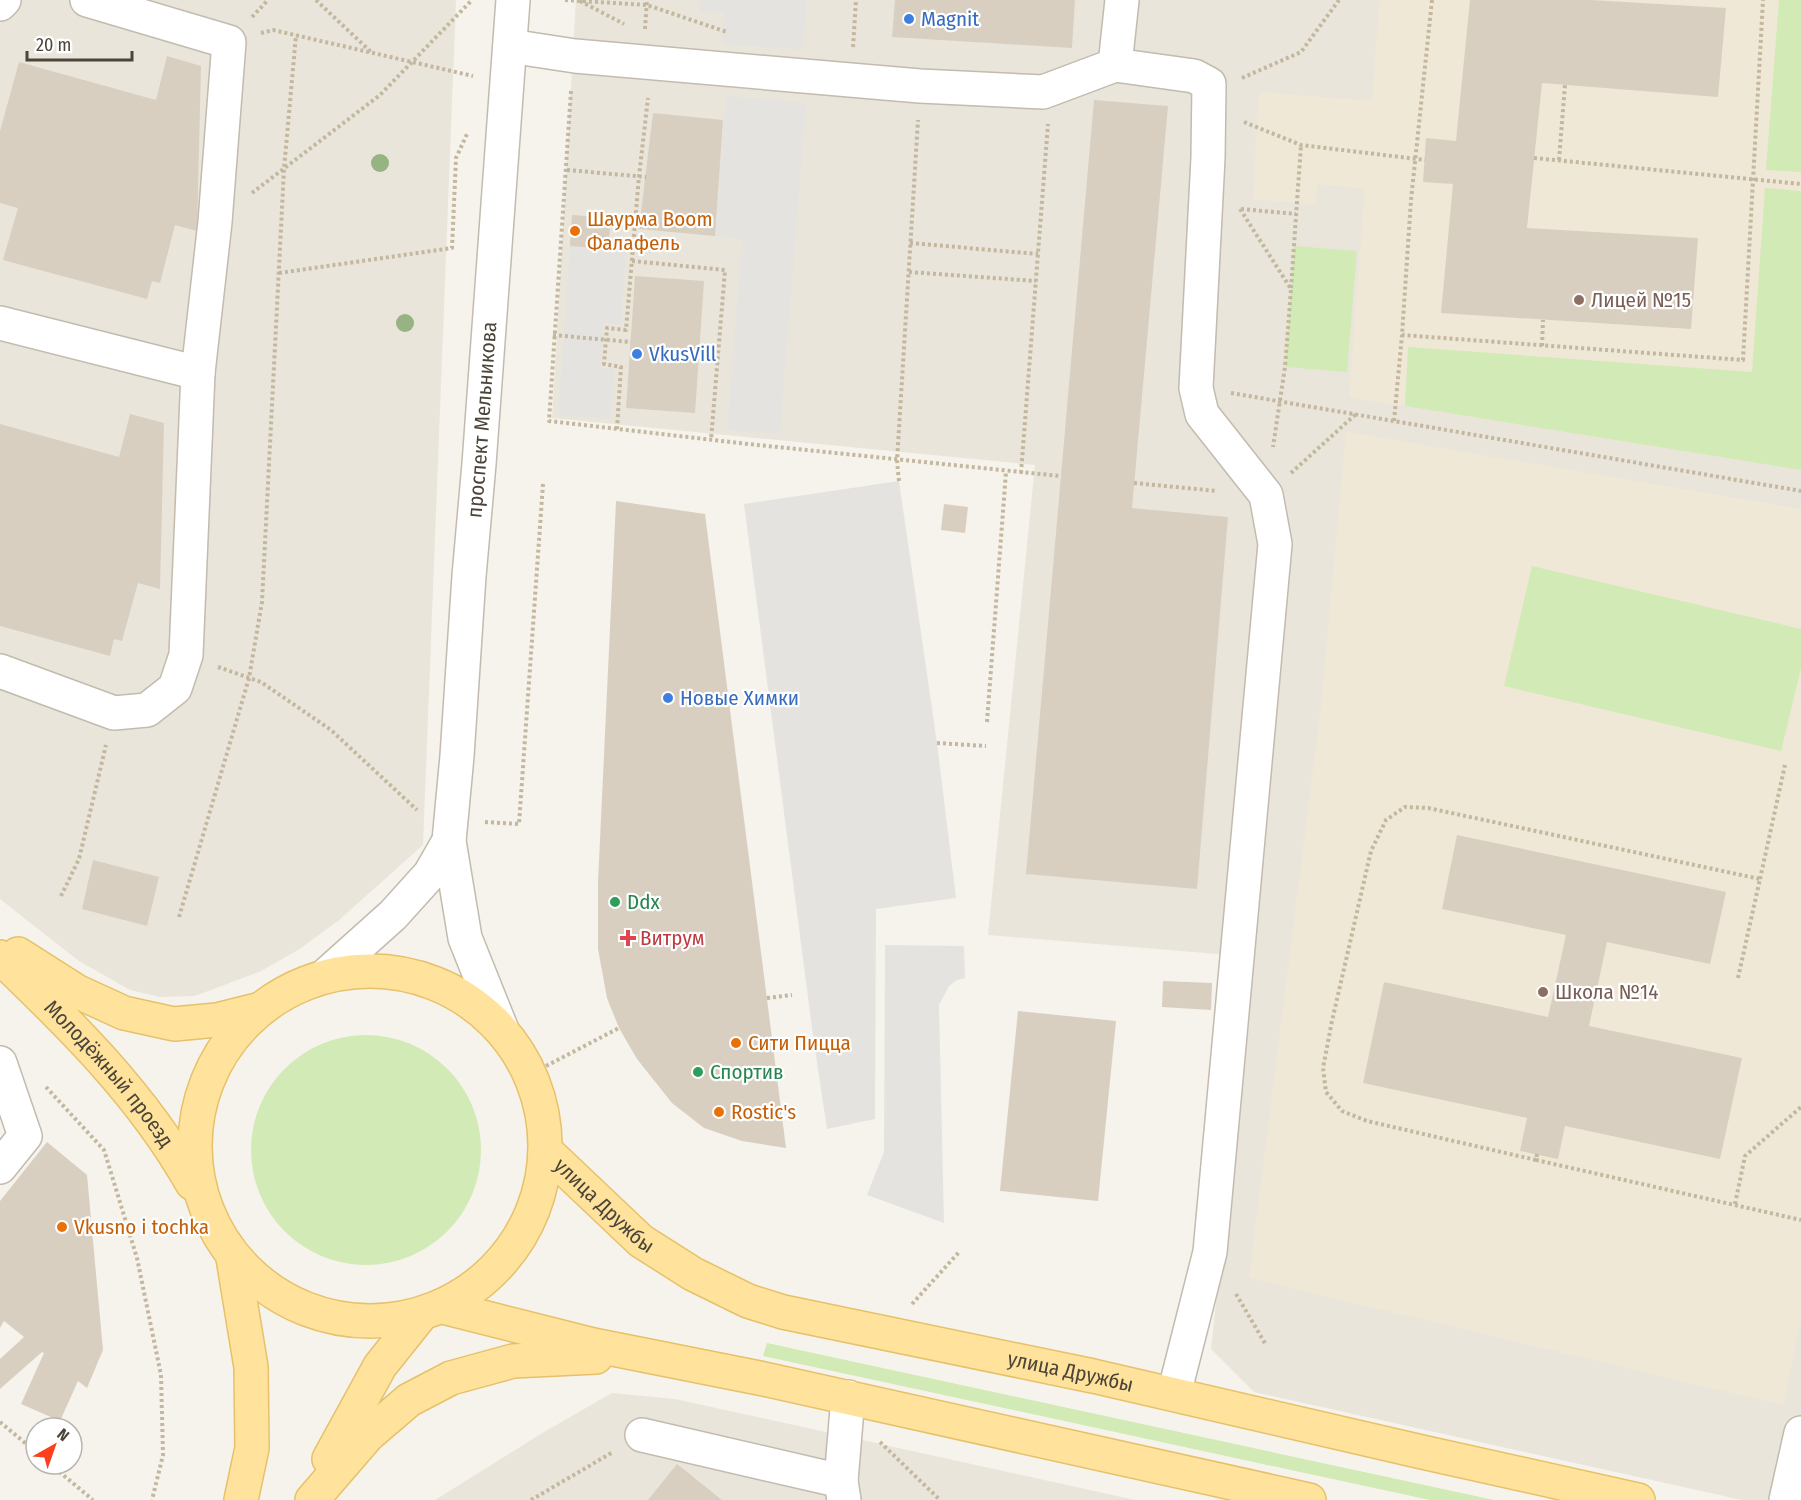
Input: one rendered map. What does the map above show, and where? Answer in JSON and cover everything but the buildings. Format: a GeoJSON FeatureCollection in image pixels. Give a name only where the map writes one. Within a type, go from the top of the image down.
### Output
{"type":"FeatureCollection","features":[{"type":"Feature","properties":{"kind":"main road","name":"Молодёжный проезд"},"geometry":{"type":"LineString","coordinates":[[0,943],[76,990],[124,1013],[174,1024],[217,1020],[259,1010]]}},
{"type":"Feature","properties":{"kind":"main road","name":"Молодёжный проезд"},"geometry":{"type":"LineString","coordinates":[[0,957],[59,1013],[142,1106],[172,1148],[233,1258]]}},
{"type":"Feature","properties":{"kind":"main road"},"geometry":{"type":"LineString","coordinates":[[202,1202],[193,1143],[204,1084],[235,1032],[259,1010],[287,990],[326,975],[374,970],[422,978],[465,999],[502,1030],[527,1066],[542,1107],[546,1151],[538,1199],[517,1244],[484,1281],[431,1312],[380,1366],[307,1500]]}},
{"type":"Feature","properties":{"kind":"main road","name":"улица Дружбы"},"geometry":{"type":"LineString","coordinates":[[546,1151],[641,1241],[693,1274],[748,1301],[783,1312],[1174,1394],[1411,1450],[1638,1500]]}},
{"type":"Feature","properties":{"kind":"main road"},"geometry":{"type":"LineString","coordinates":[[233,1258],[271,1293],[318,1315],[368,1323],[431,1312],[848,1397],[1309,1500]]}},
{"type":"Feature","properties":{"kind":"main road"},"geometry":{"type":"LineString","coordinates":[[233,1258],[250,1367],[252,1448],[241,1500]]}},
{"type":"Feature","properties":{"kind":"main road"},"geometry":{"type":"LineString","coordinates":[[312,1500],[368,1435],[409,1400],[451,1378],[513,1361],[640,1354]]}},
{"type":"Feature","properties":{"kind":"street"},"geometry":{"type":"LineString","coordinates":[[0,4],[4,0]]}},
{"type":"Feature","properties":{"kind":"street"},"geometry":{"type":"LineString","coordinates":[[0,671],[114,713],[147,710],[175,688],[186,655],[198,373],[215,222],[230,42],[87,0]]}},
{"type":"Feature","properties":{"kind":"street","name":"проспект Мельникова"},"geometry":{"type":"LineString","coordinates":[[502,1030],[465,938],[449,841],[513,0]]}},
{"type":"Feature","properties":{"kind":"street"},"geometry":{"type":"LineString","coordinates":[[1115,65],[1122,0]]}},
{"type":"Feature","properties":{"kind":"street"},"geometry":{"type":"LineString","coordinates":[[510,46],[575,56],[920,86],[1043,92],[1115,65],[1194,76],[1209,84],[1208,158],[1196,388],[1202,414],[1266,495],[1275,544],[1210,1252],[1174,1394]]}},
{"type":"Feature","properties":{"kind":"street"},"geometry":{"type":"LineString","coordinates":[[0,323],[198,373]]}},
{"type":"Feature","properties":{"kind":"street","name":"проспект Мельникова"},"geometry":{"type":"LineString","coordinates":[[326,975],[393,915],[429,874],[449,841]]}},
{"type":"Feature","properties":{"kind":"street"},"geometry":{"type":"LineString","coordinates":[[0,1063],[25,1136],[0,1167]]}},
{"type":"Feature","properties":{"kind":"street"},"geometry":{"type":"LineString","coordinates":[[642,1435],[842,1491],[848,1397]]}},
{"type":"Feature","properties":{"kind":"street"},"geometry":{"type":"LineString","coordinates":[[1785,1500],[1801,1433]]}},
{"type":"Feature","properties":{"kind":"path"},"geometry":{"type":"LineString","coordinates":[[316,0],[372,53]]}},
{"type":"Feature","properties":{"kind":"path"},"geometry":{"type":"LineString","coordinates":[[215,222],[380,94],[472,0]]}},
{"type":"Feature","properties":{"kind":"path"},"geometry":{"type":"LineString","coordinates":[[565,0],[647,5],[735,35]]}},
{"type":"Feature","properties":{"kind":"path"},"geometry":{"type":"LineString","coordinates":[[850,80],[856,0]]}},
{"type":"Feature","properties":{"kind":"path"},"geometry":{"type":"LineString","coordinates":[[1209,84],[1239,79],[1301,52],[1339,0]]}},
{"type":"Feature","properties":{"kind":"path"},"geometry":{"type":"LineString","coordinates":[[1394,421],[1415,159],[1432,0]]}},
{"type":"Feature","properties":{"kind":"path"},"geometry":{"type":"LineString","coordinates":[[1402,335],[1743,360],[1763,0]]}},
{"type":"Feature","properties":{"kind":"path"},"geometry":{"type":"LineString","coordinates":[[580,1],[626,25]]}},
{"type":"Feature","properties":{"kind":"path"},"geometry":{"type":"LineString","coordinates":[[230,42],[273,30],[477,77]]}},
{"type":"Feature","properties":{"kind":"path"},"geometry":{"type":"LineString","coordinates":[[636,30],[645,34]]}},
{"type":"Feature","properties":{"kind":"path"},"geometry":{"type":"LineString","coordinates":[[179,917],[249,678],[262,602],[284,169],[296,35]]}},
{"type":"Feature","properties":{"kind":"path"},"geometry":{"type":"LineString","coordinates":[[572,85],[553,335],[549,420],[897,461],[1060,477]]}},
{"type":"Feature","properties":{"kind":"path"},"geometry":{"type":"LineString","coordinates":[[1559,160],[1565,85]]}},
{"type":"Feature","properties":{"kind":"path"},"geometry":{"type":"LineString","coordinates":[[899,481],[897,461],[920,86]]}},
{"type":"Feature","properties":{"kind":"path"},"geometry":{"type":"LineString","coordinates":[[1021,473],[1050,89]]}},
{"type":"Feature","properties":{"kind":"path"},"geometry":{"type":"LineString","coordinates":[[617,429],[621,367],[604,364],[607,328],[626,330],[648,91]]}},
{"type":"Feature","properties":{"kind":"path"},"geometry":{"type":"LineString","coordinates":[[1235,119],[1301,145],[1425,160]]}},
{"type":"Feature","properties":{"kind":"path"},"geometry":{"type":"LineString","coordinates":[[279,273],[452,248],[456,158],[469,130]]}},
{"type":"Feature","properties":{"kind":"path"},"geometry":{"type":"LineString","coordinates":[[1280,401],[1291,289],[1301,145]]}},
{"type":"Feature","properties":{"kind":"path"},"geometry":{"type":"LineString","coordinates":[[1208,158],[1291,289]]}},
{"type":"Feature","properties":{"kind":"path"},"geometry":{"type":"LineString","coordinates":[[1534,158],[1801,184]]}},
{"type":"Feature","properties":{"kind":"path"},"geometry":{"type":"LineString","coordinates":[[567,170],[646,177]]}},
{"type":"Feature","properties":{"kind":"path"},"geometry":{"type":"LineString","coordinates":[[1240,209],[1296,214]]}},
{"type":"Feature","properties":{"kind":"path"},"geometry":{"type":"LineString","coordinates":[[910,243],[1038,254]]}},
{"type":"Feature","properties":{"kind":"path"},"geometry":{"type":"LineString","coordinates":[[632,261],[725,270],[711,440]]}},
{"type":"Feature","properties":{"kind":"path"},"geometry":{"type":"LineString","coordinates":[[909,272],[1036,281]]}},
{"type":"Feature","properties":{"kind":"path"},"geometry":{"type":"LineString","coordinates":[[1542,345],[1543,320]]}},
{"type":"Feature","properties":{"kind":"path"},"geometry":{"type":"LineString","coordinates":[[553,335],[631,342]]}},
{"type":"Feature","properties":{"kind":"path"},"geometry":{"type":"LineString","coordinates":[[1196,388],[1801,491]]}},
{"type":"Feature","properties":{"kind":"path"},"geometry":{"type":"LineString","coordinates":[[1134,483],[1266,495],[1356,414]]}},
{"type":"Feature","properties":{"kind":"path"},"geometry":{"type":"LineString","coordinates":[[987,722],[1006,472]]}},
{"type":"Feature","properties":{"kind":"path"},"geometry":{"type":"LineString","coordinates":[[476,822],[519,824],[543,484]]}},
{"type":"Feature","properties":{"kind":"path"},"geometry":{"type":"LineString","coordinates":[[186,655],[261,682],[331,730],[418,811]]}},
{"type":"Feature","properties":{"kind":"path"},"geometry":{"type":"LineString","coordinates":[[61,896],[79,859],[114,713]]}},
{"type":"Feature","properties":{"kind":"path"},"geometry":{"type":"LineString","coordinates":[[937,742],[986,746]]}},
{"type":"Feature","properties":{"kind":"path"},"geometry":{"type":"LineString","coordinates":[[1738,978],[1785,765]]}},
{"type":"Feature","properties":{"kind":"path"},"geometry":{"type":"LineString","coordinates":[[1760,879],[1428,808],[1405,807],[1386,820],[1371,851],[1323,1068],[1326,1092],[1342,1111],[1367,1121],[1801,1220]]}},
{"type":"Feature","properties":{"kind":"path"},"geometry":{"type":"LineString","coordinates":[[767,998],[792,995]]}},
{"type":"Feature","properties":{"kind":"path"},"geometry":{"type":"LineString","coordinates":[[546,1066],[619,1028]]}},
{"type":"Feature","properties":{"kind":"path"},"geometry":{"type":"LineString","coordinates":[[40,1081],[104,1150],[137,1258],[161,1375],[164,1455],[152,1500]]}},
{"type":"Feature","properties":{"kind":"path"},"geometry":{"type":"LineString","coordinates":[[1735,1204],[1745,1156],[1801,1107]]}},
{"type":"Feature","properties":{"kind":"path"},"geometry":{"type":"LineString","coordinates":[[1536,1160],[1537,1154]]}},
{"type":"Feature","properties":{"kind":"path"},"geometry":{"type":"LineString","coordinates":[[912,1304],[960,1251]]}},
{"type":"Feature","properties":{"kind":"path"},"geometry":{"type":"LineString","coordinates":[[1210,1252],[1266,1345]]}},
{"type":"Feature","properties":{"kind":"path"},"geometry":{"type":"LineString","coordinates":[[0,1422],[24,1442]]}},
{"type":"Feature","properties":{"kind":"path"},"geometry":{"type":"LineString","coordinates":[[531,1500],[642,1435]]}},
{"type":"Feature","properties":{"kind":"path"},"geometry":{"type":"LineString","coordinates":[[879,1440],[940,1500]]}},
{"type":"Feature","properties":{"kind":"path"},"geometry":{"type":"LineString","coordinates":[[64,1476],[93,1500]]}},
{"type":"Feature","properties":{"kind":"shaded area"},"geometry":{"type":"Polygon","coordinates":[[[0,0],[456,0],[423,845],[338,921],[298,950],[261,971],[195,996],[160,997],[130,990],[79,961],[0,899],[0,0]]]}},
{"type":"Feature","properties":{"kind":"shaded area"},"geometry":{"type":"Polygon","coordinates":[[[576,0],[1801,0],[1801,1500],[1742,1500],[1254,1392],[1211,1349],[1253,957],[988,935],[1035,465],[552,418],[576,0]]]}},
{"type":"Feature","properties":{"kind":"shaded area"},"geometry":{"type":"Polygon","coordinates":[[[701,0],[807,0],[803,50],[722,44],[724,13],[700,11],[701,0]]]}},
{"type":"Feature","properties":{"kind":"shaded area","name":"Лицей №15"},"geometry":{"type":"Polygon","coordinates":[[[1380,0],[1801,0],[1801,470],[1349,397],[1365,189],[1317,184],[1316,204],[1253,199],[1259,92],[1372,101],[1380,0]]]}},
{"type":"Feature","properties":{"kind":"shaded area"},"geometry":{"type":"Polygon","coordinates":[[[726,96],[806,103],[780,434],[727,430],[742,239],[715,236],[726,96]]]}},
{"type":"Feature","properties":{"kind":"shaded area"},"geometry":{"type":"Polygon","coordinates":[[[570,246],[626,250],[621,324],[604,323],[601,368],[614,369],[610,419],[558,415],[570,246]]]}},
{"type":"Feature","properties":{"kind":"shaded area","name":"Школа №14"},"geometry":{"type":"Polygon","coordinates":[[[1346,432],[1801,509],[1801,1319],[1783,1405],[1249,1278],[1321,706],[1346,432]]]}},
{"type":"Feature","properties":{"kind":"shaded area"},"geometry":{"type":"Polygon","coordinates":[[[899,481],[937,743],[956,898],[876,909],[875,1119],[827,1129],[744,504],[899,481]]]}},
{"type":"Feature","properties":{"kind":"shaded area"},"geometry":{"type":"Polygon","coordinates":[[[885,945],[964,946],[965,978],[949,986],[939,1005],[944,1223],[867,1195],[884,1152],[885,945]]]}},
{"type":"Feature","properties":{"kind":"shaded area"},"geometry":{"type":"Polygon","coordinates":[[[612,1393],[675,1399],[1135,1500],[435,1500],[544,1432],[612,1393]]]}},
{"type":"Feature","properties":{"kind":"green space"},"geometry":{"type":"Polygon","coordinates":[[[1779,0],[1801,0],[1801,172],[1766,170],[1779,0]]]}},
{"type":"Feature","properties":{"kind":"green space"},"geometry":{"type":"Polygon","coordinates":[[[1765,188],[1801,191],[1801,470],[1405,406],[1408,347],[1752,372],[1765,188]]]}},
{"type":"Feature","properties":{"kind":"green space"},"geometry":{"type":"Polygon","coordinates":[[[1294,246],[1357,251],[1347,372],[1285,367],[1294,246]]]}},
{"type":"Feature","properties":{"kind":"green space"},"geometry":{"type":"Polygon","coordinates":[[[1532,566],[1801,629],[1801,668],[1781,751],[1504,686],[1532,566]]]}},
{"type":"Feature","properties":{"kind":"green space"},"geometry":{"type":"Polygon","coordinates":[[[355,1035],[377,1035],[410,1043],[430,1054],[448,1068],[462,1086],[473,1106],[481,1139],[479,1172],[473,1194],[462,1214],[448,1232],[430,1246],[410,1257],[377,1265],[355,1265],[322,1257],[302,1246],[284,1232],[270,1214],[259,1194],[251,1161],[251,1139],[259,1106],[270,1086],[284,1068],[302,1054],[322,1043],[355,1035]]]}},
{"type":"Feature","properties":{"kind":"green space"},"geometry":{"type":"Polygon","coordinates":[[[767,1343],[1494,1500],[1430,1500],[763,1356],[767,1343]]]}},
{"type":"Feature","properties":{"kind":"place","name":"Magnit"},"geometry":{"type":"Point","coordinates":[909,19]}},
{"type":"Feature","properties":{"kind":"place","name":"Шаурма Boom Фалафель"},"geometry":{"type":"Point","coordinates":[575,231]}},
{"type":"Feature","properties":{"kind":"place","name":"Лицей №15"},"geometry":{"type":"Point","coordinates":[1579,300]}},
{"type":"Feature","properties":{"kind":"place","name":"VkusVill"},"geometry":{"type":"Point","coordinates":[637,354]}},
{"type":"Feature","properties":{"kind":"place","name":"Новые Химки"},"geometry":{"type":"Point","coordinates":[668,698]}},
{"type":"Feature","properties":{"kind":"place","name":"Ddx"},"geometry":{"type":"Point","coordinates":[615,902]}},
{"type":"Feature","properties":{"kind":"place","name":"Витрум"},"geometry":{"type":"Point","coordinates":[628,938]}},
{"type":"Feature","properties":{"kind":"place","name":"Школа №14"},"geometry":{"type":"Point","coordinates":[1543,992]}},
{"type":"Feature","properties":{"kind":"place","name":"Сити Пицца"},"geometry":{"type":"Point","coordinates":[736,1043]}},
{"type":"Feature","properties":{"kind":"place","name":"Спортив"},"geometry":{"type":"Point","coordinates":[698,1072]}},
{"type":"Feature","properties":{"kind":"place","name":"Rostic's"},"geometry":{"type":"Point","coordinates":[719,1112]}},
{"type":"Feature","properties":{"kind":"place","name":"Vkusno i tochka"},"geometry":{"type":"Point","coordinates":[62,1227]}}]}
